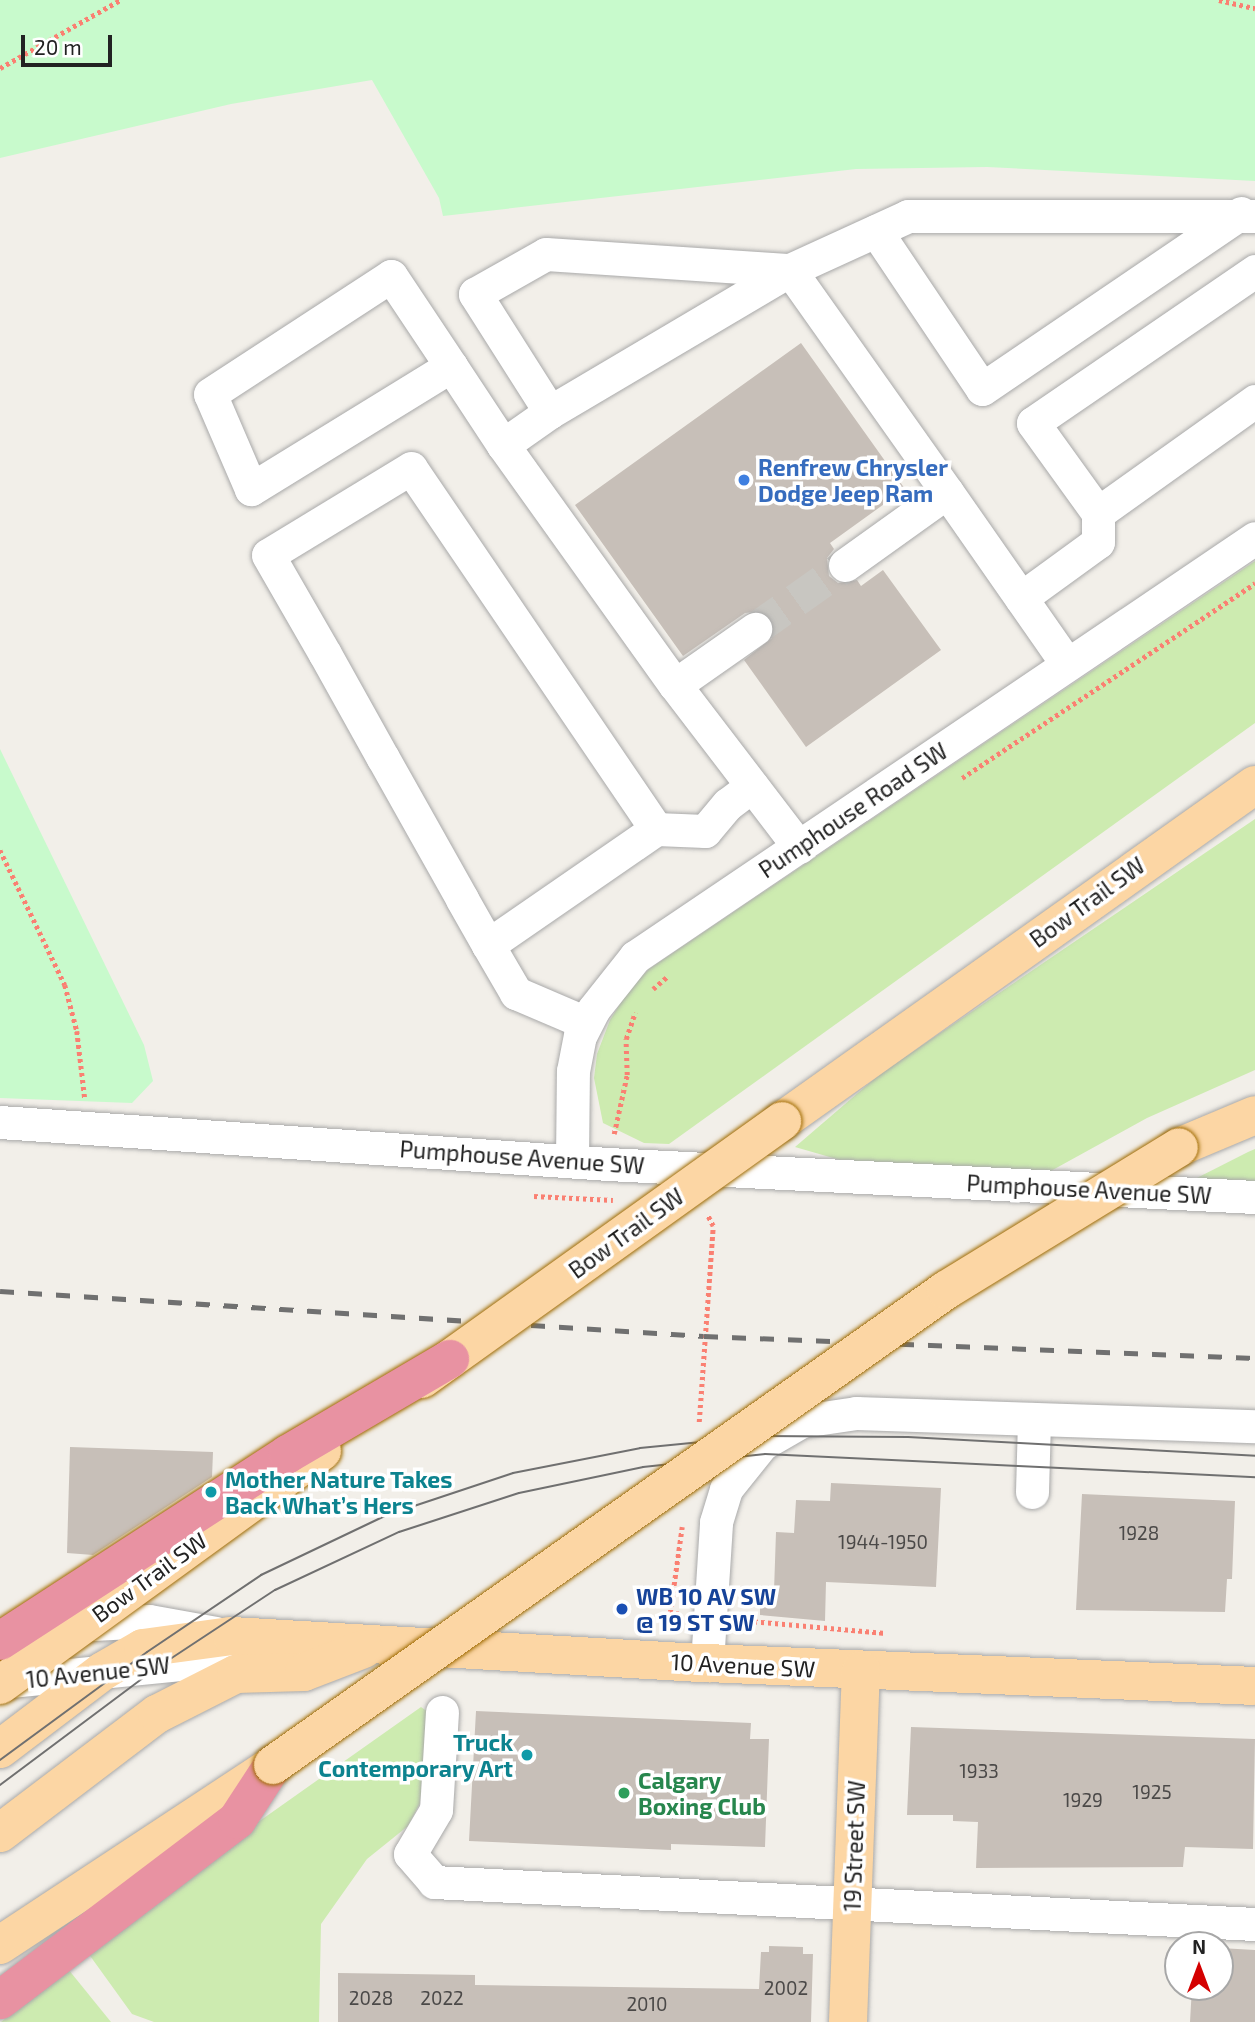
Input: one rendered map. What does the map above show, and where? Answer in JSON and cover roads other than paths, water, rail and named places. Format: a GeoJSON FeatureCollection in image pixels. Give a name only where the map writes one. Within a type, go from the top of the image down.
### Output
{"type":"FeatureCollection","features":[{"type":"Feature","properties":{"kind":"highway"},"geometry":{"type":"LineString","coordinates":[[0,1641],[288,1454],[450,1359]]}},
{"type":"Feature","properties":{"kind":"highway"},"geometry":{"type":"LineString","coordinates":[[0,2000],[237,1820],[273,1765]]}},
{"type":"Feature","properties":{"kind":"main road","name":"Bow Trail SW"},"geometry":{"type":"LineString","coordinates":[[0,1684],[782,1121],[1255,785]]}},
{"type":"Feature","properties":{"kind":"main road"},"geometry":{"type":"LineString","coordinates":[[0,1945],[273,1765],[946,1290],[1179,1147],[1255,1115]]}},
{"type":"Feature","properties":{"kind":"main road","name":"10 Avenue SW"},"geometry":{"type":"LineString","coordinates":[[0,1749],[103,1671],[143,1648],[168,1642],[232,1636],[706,1663],[1255,1686]]}},
{"type":"Feature","properties":{"kind":"main road"},"geometry":{"type":"LineString","coordinates":[[157,1714],[172,1693],[168,1642]]}},
{"type":"Feature","properties":{"kind":"main road"},"geometry":{"type":"LineString","coordinates":[[0,1833],[157,1714],[236,1674],[304,1672],[375,1644]]}},
{"type":"Feature","properties":{"kind":"main road","name":"19 Street SW"},"geometry":{"type":"LineString","coordinates":[[848,2022],[861,1670]]}},
{"type":"Feature","properties":{"kind":"main road"},"geometry":{"type":"LineString","coordinates":[[0,1699],[8,1720],[0,1749]]}},
{"type":"Feature","properties":{"kind":"street"},"geometry":{"type":"LineString","coordinates":[[876,231],[982,389],[1248,215]]}},
{"type":"Feature","properties":{"kind":"street"},"geometry":{"type":"LineString","coordinates":[[503,444],[550,412],[789,270],[908,216],[1248,215]]}},
{"type":"Feature","properties":{"kind":"street"},"geometry":{"type":"LineString","coordinates":[[550,412],[475,294],[546,254],[789,270]]}},
{"type":"Feature","properties":{"kind":"street"},"geometry":{"type":"LineString","coordinates":[[789,270],[1067,664]]}},
{"type":"Feature","properties":{"kind":"street"},"geometry":{"type":"LineString","coordinates":[[1021,598],[1098,542],[1098,513],[1033,423],[1255,271]]}},
{"type":"Feature","properties":{"kind":"street"},"geometry":{"type":"LineString","coordinates":[[451,366],[251,489],[210,394],[391,276],[451,366],[503,444],[675,685],[799,846]]}},
{"type":"Feature","properties":{"kind":"street"},"geometry":{"type":"LineString","coordinates":[[1098,513],[1255,401]]}},
{"type":"Feature","properties":{"kind":"street"},"geometry":{"type":"LineString","coordinates":[[586,1023],[516,993],[268,555],[411,468],[656,829]]}},
{"type":"Feature","properties":{"kind":"street"},"geometry":{"type":"LineString","coordinates":[[845,565],[947,492]]}},
{"type":"Feature","properties":{"kind":"street","name":"Pumphouse Road SW"},"geometry":{"type":"LineString","coordinates":[[572,1161],[573,1071],[586,1023],[612,982],[635,957],[1255,538]]}},
{"type":"Feature","properties":{"kind":"street"},"geometry":{"type":"LineString","coordinates":[[675,685],[755,629]]}},
{"type":"Feature","properties":{"kind":"street"},"geometry":{"type":"LineString","coordinates":[[488,945],[656,829],[705,831],[728,803],[752,786]]}},
{"type":"Feature","properties":{"kind":"street","name":"Pumphouse Avenue SW"},"geometry":{"type":"LineString","coordinates":[[0,1122],[82,1130],[572,1161],[1255,1197]]}},
{"type":"Feature","properties":{"kind":"street"},"geometry":{"type":"LineString","coordinates":[[706,1663],[716,1521],[726,1489],[762,1444],[802,1421],[856,1413],[1255,1426]]}},
{"type":"Feature","properties":{"kind":"street"},"geometry":{"type":"LineString","coordinates":[[1032,1492],[1034,1419]]}},
{"type":"Feature","properties":{"kind":"street","name":"10 Avenue SW"},"geometry":{"type":"LineString","coordinates":[[0,1631],[168,1642]]}},
{"type":"Feature","properties":{"kind":"street","name":"10 Avenue SW"},"geometry":{"type":"LineString","coordinates":[[0,1684],[103,1671]]}},
{"type":"Feature","properties":{"kind":"street"},"geometry":{"type":"LineString","coordinates":[[442,1712],[436,1810],[410,1854],[434,1882],[1255,1924]]}},
{"type":"Feature","properties":{"kind":"tunnel"},"geometry":{"type":"LineString","coordinates":[[755,629],[845,565]]}},
{"type":"Feature","properties":{"kind":"tram line"},"geometry":{"type":"LineString","coordinates":[[0,1760],[147,1652],[261,1575],[387,1515],[513,1473],[640,1448],[762,1436],[908,1437],[1255,1456]]}},
{"type":"Feature","properties":{"kind":"tram line"},"geometry":{"type":"LineString","coordinates":[[0,1785],[155,1669],[275,1590],[399,1532],[519,1493],[643,1467],[765,1454],[1255,1477]]}},
{"type":"Feature","properties":{"kind":"railway"},"geometry":{"type":"LineString","coordinates":[[0,1291],[704,1336],[1255,1358]]}},
{"type":"Feature","properties":{"kind":"place","name":"Renfrew Chrysler Dodge Jeep Ram"},"geometry":{"type":"Point","coordinates":[744,480]}},
{"type":"Feature","properties":{"kind":"place","name":"Mother Nature Takes Back What’s Hers"},"geometry":{"type":"Point","coordinates":[211,1492]}},
{"type":"Feature","properties":{"kind":"place","name":"WB 10 AV SW @ 19 ST SW"},"geometry":{"type":"Point","coordinates":[622,1609]}},
{"type":"Feature","properties":{"kind":"place","name":"Truck Contemporary Art"},"geometry":{"type":"Point","coordinates":[527,1755]}},
{"type":"Feature","properties":{"kind":"place","name":"Calgary Boxing Club"},"geometry":{"type":"Point","coordinates":[624,1793]}}]}
